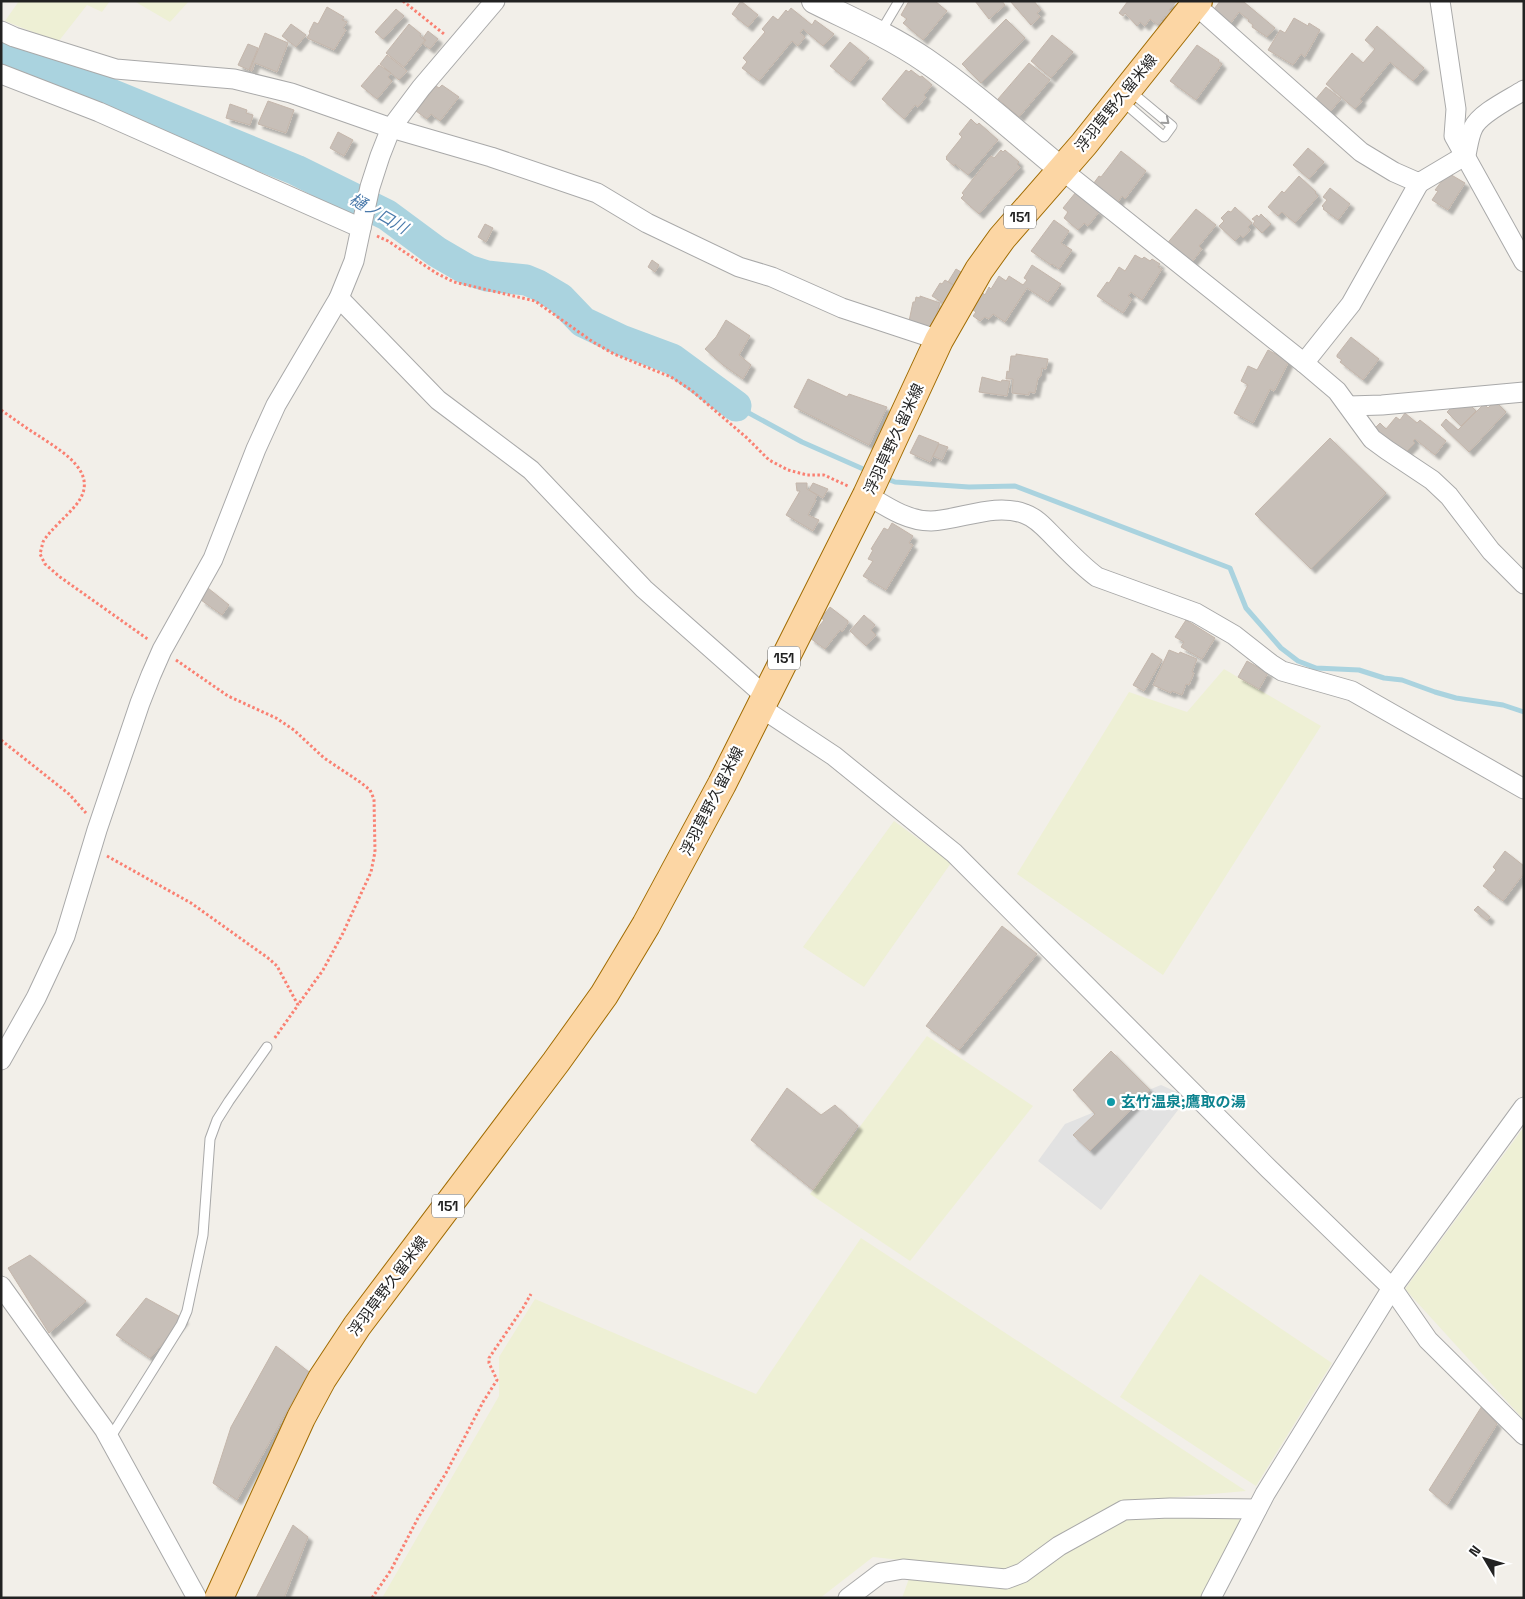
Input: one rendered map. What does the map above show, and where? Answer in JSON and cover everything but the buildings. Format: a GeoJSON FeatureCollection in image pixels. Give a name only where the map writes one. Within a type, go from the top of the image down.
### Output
{"type":"FeatureCollection","features":[{"type":"Feature","properties":{"kind":"main road","name":"浮羽草野久留米線"},"geometry":{"type":"LineString","coordinates":[[219,1598],[301,1418],[322,1379],[357,1326],[520,1112],[604,995],[646,925],[683,859],[869,492],[939,340],[979,270],[1002,238],[1062,170],[1124,94],[1195,2]]}},
{"type":"Feature","properties":{"kind":"street"},"geometry":{"type":"LineString","coordinates":[[1,1060],[36,998],[65,936],[140,703],[162,650],[213,559],[256,449],[276,405],[339,298],[354,261],[370,187],[392,128],[420,88],[496,1]]}},
{"type":"Feature","properties":{"kind":"street"},"geometry":{"type":"LineString","coordinates":[[814,1],[880,33],[925,60],[960,86],[1304,363],[1337,391],[1350,406],[1372,439],[1432,480],[1449,496],[1491,551],[1524,584]]}},
{"type":"Feature","properties":{"kind":"street"},"geometry":{"type":"LineString","coordinates":[[1440,1],[1456,109],[1454,136],[1524,262]]}},
{"type":"Feature","properties":{"kind":"street"},"geometry":{"type":"LineString","coordinates":[[1195,2],[1361,152],[1394,172],[1419,183]]}},
{"type":"Feature","properties":{"kind":"street"},"geometry":{"type":"LineString","coordinates":[[1,31],[14,37],[116,69],[234,79],[291,93],[392,128],[491,157],[597,193],[647,223],[739,266],[842,308],[939,340]]}},
{"type":"Feature","properties":{"kind":"street"},"geometry":{"type":"LineString","coordinates":[[1,74],[99,112],[362,224]]}},
{"type":"Feature","properties":{"kind":"street"},"geometry":{"type":"LineString","coordinates":[[1304,363],[1352,304],[1419,183],[1466,155],[1472,129],[1476,122],[1524,90]]}},
{"type":"Feature","properties":{"kind":"street"},"geometry":{"type":"LineString","coordinates":[[339,298],[438,400],[531,470],[644,588],[762,701],[834,756],[954,853],[1269,1168],[1392,1288],[1428,1340],[1524,1435]]}},
{"type":"Feature","properties":{"kind":"street"},"geometry":{"type":"LineString","coordinates":[[1350,406],[1382,405],[1524,392]]}},
{"type":"Feature","properties":{"kind":"street"},"geometry":{"type":"LineString","coordinates":[[869,492],[897,513],[911,518],[931,521],[1002,510],[1015,510],[1028,514],[1097,577],[1196,613],[1234,635],[1282,671],[1352,691],[1524,789]]}},
{"type":"Feature","properties":{"kind":"street"},"geometry":{"type":"LineString","coordinates":[[1211,1598],[1256,1509],[1392,1288],[1524,1107]]}},
{"type":"Feature","properties":{"kind":"street"},"geometry":{"type":"LineString","coordinates":[[1,1286],[104,1429],[197,1598]]}},
{"type":"Feature","properties":{"kind":"street"},"geometry":{"type":"LineString","coordinates":[[848,1598],[881,1573],[903,1569],[1006,1579],[1022,1573],[1059,1546],[1124,1510],[1170,1508],[1256,1509]]}},
{"type":"Feature","properties":{"kind":"lane"},"geometry":{"type":"LineString","coordinates":[[880,33],[900,1]]}},
{"type":"Feature","properties":{"kind":"lane"},"geometry":{"type":"LineString","coordinates":[[1124,94],[1172,126],[1164,137],[1124,94]]}},
{"type":"Feature","properties":{"kind":"lane"},"geometry":{"type":"LineString","coordinates":[[109,1439],[181,1325],[187,1311],[203,1235],[210,1139],[217,1120],[268,1047]]}},
{"type":"Feature","properties":{"kind":"path"},"geometry":{"type":"LineString","coordinates":[[403,1],[458,46]]}},
{"type":"Feature","properties":{"kind":"path"},"geometry":{"type":"LineString","coordinates":[[362,224],[436,273],[454,282],[535,301],[593,342],[614,354],[671,377],[691,390],[747,438],[769,460],[788,470],[807,475],[824,475],[869,492]]}},
{"type":"Feature","properties":{"kind":"path"},"geometry":{"type":"LineString","coordinates":[[1,410],[39,437],[61,449],[83,475],[84,489],[79,502],[44,541],[40,554],[45,564],[60,577],[228,696],[276,718],[294,730],[324,758],[370,790],[374,799],[375,852],[371,872],[343,933],[323,970],[268,1047]]}},
{"type":"Feature","properties":{"kind":"path"},"geometry":{"type":"LineString","coordinates":[[1,740],[69,794],[90,817],[95,838],[138,875],[191,903],[277,966],[298,1005]]}},
{"type":"Feature","properties":{"kind":"path"},"geometry":{"type":"LineString","coordinates":[[372,1598],[391,1570],[483,1402],[495,1386],[497,1380],[488,1363],[488,1358],[524,1308],[531,1294]]}},
{"type":"Feature","properties":{"kind":"green space"},"geometry":{"type":"Polygon","coordinates":[[[19,1],[110,1],[102,12],[87,5],[58,42],[5,21],[19,1]]]}},
{"type":"Feature","properties":{"kind":"green space"},"geometry":{"type":"Polygon","coordinates":[[[134,1],[189,1],[170,22],[134,1]]]}},
{"type":"Feature","properties":{"kind":"green space"},"geometry":{"type":"Polygon","coordinates":[[[1224,669],[1321,726],[1163,975],[1017,874],[1129,692],[1187,712],[1224,669]]]}},
{"type":"Feature","properties":{"kind":"green space"},"geometry":{"type":"Polygon","coordinates":[[[894,821],[951,863],[864,987],[803,947],[894,821]]]}},
{"type":"Feature","properties":{"kind":"green space"},"geometry":{"type":"Polygon","coordinates":[[[927,1036],[1033,1106],[910,1261],[810,1194],[927,1036]]]}},
{"type":"Feature","properties":{"kind":"green space"},"geometry":{"type":"Polygon","coordinates":[[[1524,1127],[1524,1420],[1405,1289],[1524,1127]]]}},
{"type":"Feature","properties":{"kind":"green space"},"geometry":{"type":"Polygon","coordinates":[[[861,1238],[1246,1491],[1122,1502],[1021,1563],[1002,1571],[873,1557],[820,1598],[382,1598],[499,1396],[499,1357],[535,1299],[756,1394],[861,1238]]]}},
{"type":"Feature","properties":{"kind":"green space"},"geometry":{"type":"Polygon","coordinates":[[[1200,1274],[1332,1363],[1256,1486],[1120,1397],[1200,1274]]]}},
{"type":"Feature","properties":{"kind":"green space"},"geometry":{"type":"Polygon","coordinates":[[[1248,1508],[1203,1598],[902,1598],[911,1573],[1019,1581],[1114,1518],[1248,1508]]]}},
{"type":"Feature","properties":{"kind":"shaded area"},"geometry":{"type":"Polygon","coordinates":[[[1161,1085],[1188,1097],[1101,1210],[1038,1161],[1065,1124],[1161,1085]]]}},
{"type":"Feature","properties":{"kind":"waterway","name":"樋ノ口川"},"geometry":{"type":"LineString","coordinates":[[1,49],[296,170],[387,215],[437,252],[468,270],[487,276],[526,280],[538,285],[560,298],[583,322],[621,340],[672,359],[736,406]]}},
{"type":"Feature","properties":{"kind":"waterway"},"geometry":{"type":"LineString","coordinates":[[736,406],[802,442],[870,472]]}},
{"type":"Feature","properties":{"kind":"waterway"},"geometry":{"type":"LineString","coordinates":[[885,478],[895,482],[969,487],[1015,486],[1230,568],[1246,608],[1281,648],[1298,661],[1316,668],[1359,670],[1384,678],[1402,680],[1456,698],[1503,705],[1524,712]]}},
{"type":"Feature","properties":{"kind":"place","name":"玄竹温泉;鷹取の湯"},"geometry":{"type":"Point","coordinates":[1111,1102]}}]}
